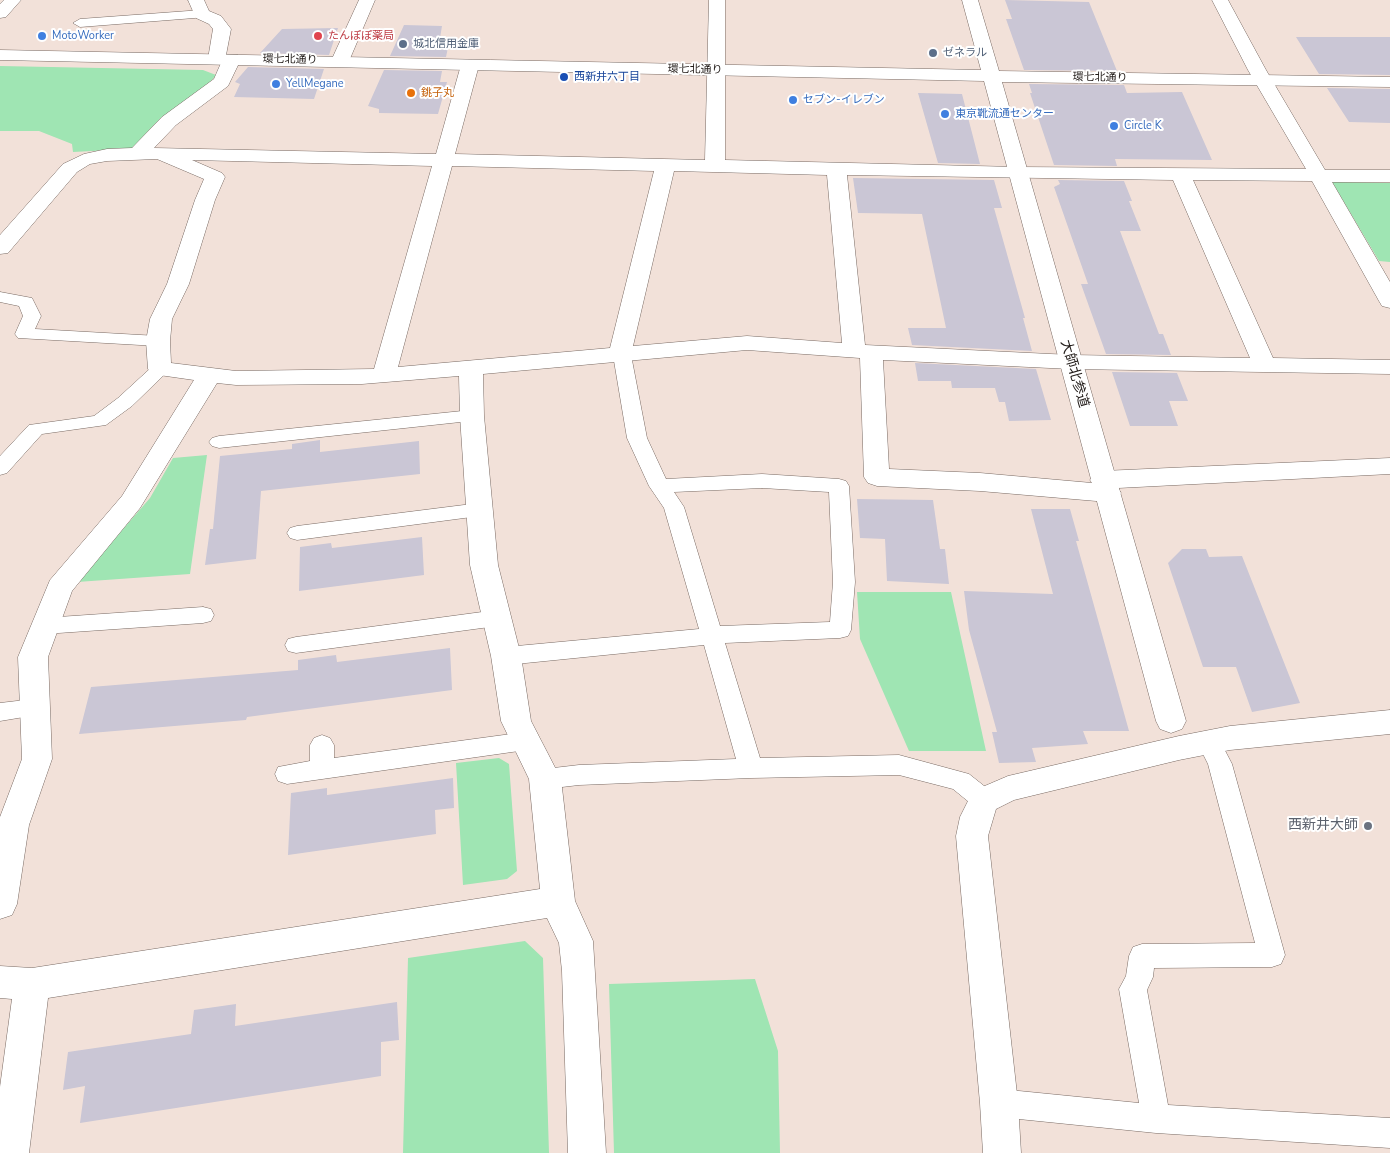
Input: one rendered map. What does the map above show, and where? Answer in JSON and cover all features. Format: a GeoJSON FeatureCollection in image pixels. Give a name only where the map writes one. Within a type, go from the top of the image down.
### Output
{"type":"FeatureCollection","features":[{"type":"Feature","properties":{"kind":"street"},"geometry":{"type":"LineString","coordinates":[[0,13],[13,0]]}},
{"type":"Feature","properties":{"kind":"street"},"geometry":{"type":"LineString","coordinates":[[340,61],[367,0]]}},
{"type":"Feature","properties":{"kind":"street"},"geometry":{"type":"LineString","coordinates":[[715,164],[717,0]]}},
{"type":"Feature","properties":{"kind":"street","name":"大師北参道"},"geometry":{"type":"LineString","coordinates":[[970,0],[1106,486],[1186,737]]}},
{"type":"Feature","properties":{"kind":"street"},"geometry":{"type":"LineString","coordinates":[[1220,0],[1390,301]]}},
{"type":"Feature","properties":{"kind":"street"},"geometry":{"type":"LineString","coordinates":[[138,153],[169,121],[222,82],[224,59],[222,29],[215,20],[199,7]]}},
{"type":"Feature","properties":{"kind":"street","name":"環七北通り"},"geometry":{"type":"LineString","coordinates":[[0,55],[990,76],[1390,82]]}},
{"type":"Feature","properties":{"kind":"street"},"geometry":{"type":"LineString","coordinates":[[384,374],[470,65]]}},
{"type":"Feature","properties":{"kind":"street"},"geometry":{"type":"LineString","coordinates":[[0,248],[70,168],[84,160],[138,153],[1017,172],[1390,176]]}},
{"type":"Feature","properties":{"kind":"street"},"geometry":{"type":"LineString","coordinates":[[160,153],[216,177],[205,200],[178,284],[161,319],[158,341],[160,369],[209,376],[297,378],[384,374],[747,343],[1071,362],[1390,367]]}},
{"type":"Feature","properties":{"kind":"street"},"geometry":{"type":"LineString","coordinates":[[622,355],[621,344],[666,164]]}},
{"type":"Feature","properties":{"kind":"street"},"geometry":{"type":"LineString","coordinates":[[836,168],[863,351],[877,477],[1106,486],[1390,466]]}},
{"type":"Feature","properties":{"kind":"street"},"geometry":{"type":"LineString","coordinates":[[1180,173],[1265,366]]}},
{"type":"Feature","properties":{"kind":"street"},"geometry":{"type":"LineString","coordinates":[[471,366],[472,416],[484,565],[506,656],[516,721],[545,779],[558,901],[565,921],[576,941],[587,1153]]}},
{"type":"Feature","properties":{"kind":"street"},"geometry":{"type":"LineString","coordinates":[[0,904],[13,825],[37,759],[32,657],[44,626],[60,587],[131,502],[209,376]]}},
{"type":"Feature","properties":{"kind":"street"},"geometry":{"type":"LineString","coordinates":[[1002,1153],[999,1103],[972,836],[976,816],[984,800],[1008,789],[1186,737],[1248,735],[1390,722]]}},
{"type":"Feature","properties":{"kind":"street"},"geometry":{"type":"LineString","coordinates":[[10,1153],[16,983],[558,901]]}},
{"type":"Feature","properties":{"kind":"lane"},"geometry":{"type":"LineString","coordinates":[[80,23],[199,7]]}},
{"type":"Feature","properties":{"kind":"lane"},"geometry":{"type":"LineString","coordinates":[[0,297],[26,302],[32,316],[24,334],[158,341]]}},
{"type":"Feature","properties":{"kind":"lane"},"geometry":{"type":"LineString","coordinates":[[622,355],[636,438],[660,486],[674,507],[751,768]]}},
{"type":"Feature","properties":{"kind":"lane"},"geometry":{"type":"LineString","coordinates":[[0,468],[36,429],[99,421],[125,402],[160,369]]}},
{"type":"Feature","properties":{"kind":"lane"},"geometry":{"type":"LineString","coordinates":[[219,442],[246,432],[472,416]]}},
{"type":"Feature","properties":{"kind":"lane"},"geometry":{"type":"LineString","coordinates":[[0,444],[24,444]]}},
{"type":"Feature","properties":{"kind":"lane"},"geometry":{"type":"LineString","coordinates":[[506,656],[712,636],[840,630],[844,582],[839,486],[762,482],[660,486]]}},
{"type":"Feature","properties":{"kind":"lane"},"geometry":{"type":"LineString","coordinates":[[296,533],[326,520],[480,510]]}},
{"type":"Feature","properties":{"kind":"lane"},"geometry":{"type":"LineString","coordinates":[[44,626],[203,615]]}},
{"type":"Feature","properties":{"kind":"lane"},"geometry":{"type":"LineString","coordinates":[[296,645],[327,631],[496,618]]}},
{"type":"Feature","properties":{"kind":"lane"},"geometry":{"type":"LineString","coordinates":[[0,712],[34,708]]}},
{"type":"Feature","properties":{"kind":"lane"},"geometry":{"type":"LineString","coordinates":[[1156,1119],[1133,989],[1139,977],[1142,956],[1272,955],[1220,764],[1186,737]]}},
{"type":"Feature","properties":{"kind":"lane"},"geometry":{"type":"LineString","coordinates":[[287,774],[526,741]]}},
{"type":"Feature","properties":{"kind":"lane"},"geometry":{"type":"LineString","coordinates":[[322,745],[322,769]]}},
{"type":"Feature","properties":{"kind":"lane"},"geometry":{"type":"LineString","coordinates":[[545,779],[579,775],[751,768],[899,765],[960,780],[984,800]]}},
{"type":"Feature","properties":{"kind":"lane"},"geometry":{"type":"LineString","coordinates":[[999,1103],[1156,1119],[1390,1133]]}},
{"type":"Feature","properties":{"kind":"green space"},"geometry":{"type":"Polygon","coordinates":[[[0,66],[203,70],[216,75],[200,95],[155,124],[131,149],[73,152],[72,144],[39,131],[0,131],[0,66]]]}},
{"type":"Feature","properties":{"kind":"green space"},"geometry":{"type":"Polygon","coordinates":[[[1332,182],[1390,183],[1390,262],[1379,261],[1332,182]]]}},
{"type":"Feature","properties":{"kind":"green space"},"geometry":{"type":"Polygon","coordinates":[[[207,455],[190,574],[77,582],[150,498],[173,458],[207,455]]]}},
{"type":"Feature","properties":{"kind":"green space"},"geometry":{"type":"Polygon","coordinates":[[[857,592],[951,592],[986,751],[909,751],[860,639],[857,592]]]}},
{"type":"Feature","properties":{"kind":"green space"},"geometry":{"type":"Polygon","coordinates":[[[499,758],[509,764],[517,871],[507,879],[463,885],[456,763],[499,758]]]}},
{"type":"Feature","properties":{"kind":"green space"},"geometry":{"type":"Polygon","coordinates":[[[525,941],[543,958],[549,1153],[403,1153],[408,958],[525,941]]]}},
{"type":"Feature","properties":{"kind":"green space"},"geometry":{"type":"Polygon","coordinates":[[[755,979],[778,1051],[780,1153],[614,1153],[609,984],[755,979]]]}},
{"type":"Feature","properties":{"kind":"building"},"geometry":{"type":"Polygon","coordinates":[[[1005,0],[1089,2],[1117,71],[1024,70],[1006,19],[1012,19],[1005,0]]]}},
{"type":"Feature","properties":{"kind":"building"},"geometry":{"type":"Polygon","coordinates":[[[404,25],[442,26],[440,38],[450,38],[446,57],[390,56],[404,25]]]}},
{"type":"Feature","properties":{"kind":"building"},"geometry":{"type":"Polygon","coordinates":[[[338,28],[329,55],[260,53],[282,29],[338,28]]]}},
{"type":"Feature","properties":{"kind":"building"},"geometry":{"type":"Polygon","coordinates":[[[1296,37],[1390,37],[1390,75],[1319,74],[1296,37]]]}},
{"type":"Feature","properties":{"kind":"building"},"geometry":{"type":"Polygon","coordinates":[[[248,67],[324,69],[314,99],[234,97],[240,84],[235,82],[248,67]]]}},
{"type":"Feature","properties":{"kind":"building"},"geometry":{"type":"Polygon","coordinates":[[[384,70],[442,71],[440,82],[447,82],[438,114],[379,113],[379,109],[368,106],[384,70]]]}},
{"type":"Feature","properties":{"kind":"building"},"geometry":{"type":"Polygon","coordinates":[[[1029,84],[1124,85],[1127,93],[1182,92],[1212,160],[1115,159],[1117,166],[1054,165],[1030,93],[1032,93],[1029,84]]]}},
{"type":"Feature","properties":{"kind":"building"},"geometry":{"type":"Polygon","coordinates":[[[1327,88],[1390,89],[1390,123],[1349,122],[1327,88]]]}},
{"type":"Feature","properties":{"kind":"building"},"geometry":{"type":"Polygon","coordinates":[[[918,93],[962,94],[980,164],[938,163],[918,93]]]}},
{"type":"Feature","properties":{"kind":"building"},"geometry":{"type":"Polygon","coordinates":[[[853,178],[994,180],[1002,208],[994,208],[1025,318],[1023,318],[1032,351],[912,345],[908,328],[946,328],[922,214],[858,213],[853,178]]]}},
{"type":"Feature","properties":{"kind":"building"},"geometry":{"type":"Polygon","coordinates":[[[1058,180],[1124,181],[1132,201],[1129,201],[1141,231],[1120,231],[1159,334],[1163,334],[1171,355],[1106,354],[1081,284],[1088,284],[1054,187],[1060,184],[1058,180]]]}},
{"type":"Feature","properties":{"kind":"building"},"geometry":{"type":"Polygon","coordinates":[[[915,363],[1036,369],[1051,420],[1009,421],[1005,402],[999,402],[995,388],[952,388],[951,381],[918,381],[915,363]]]}},
{"type":"Feature","properties":{"kind":"building"},"geometry":{"type":"Polygon","coordinates":[[[1112,372],[1177,373],[1188,401],[1169,401],[1178,426],[1130,426],[1112,372]]]}},
{"type":"Feature","properties":{"kind":"building"},"geometry":{"type":"Polygon","coordinates":[[[320,440],[320,452],[419,441],[420,474],[261,491],[256,559],[205,565],[210,529],[213,529],[220,456],[292,449],[292,444],[320,440]]]}},
{"type":"Feature","properties":{"kind":"building"},"geometry":{"type":"Polygon","coordinates":[[[857,499],[933,500],[940,549],[945,549],[949,584],[887,581],[885,539],[860,538],[857,499]]]}},
{"type":"Feature","properties":{"kind":"building"},"geometry":{"type":"Polygon","coordinates":[[[1031,509],[1070,509],[1079,541],[1076,541],[1129,731],[1083,731],[1088,744],[1032,748],[1036,762],[999,763],[992,732],[997,732],[969,630],[964,591],[1053,594],[1031,509]]]}},
{"type":"Feature","properties":{"kind":"building"},"geometry":{"type":"Polygon","coordinates":[[[422,537],[424,575],[299,591],[300,547],[331,543],[332,548],[422,537]]]}},
{"type":"Feature","properties":{"kind":"building"},"geometry":{"type":"Polygon","coordinates":[[[1182,549],[1206,549],[1209,557],[1242,556],[1300,703],[1252,712],[1236,667],[1203,667],[1168,563],[1182,549]]]}},
{"type":"Feature","properties":{"kind":"building"},"geometry":{"type":"Polygon","coordinates":[[[450,648],[452,690],[247,717],[246,720],[79,734],[91,687],[298,670],[298,660],[336,655],[337,662],[450,648]]]}},
{"type":"Feature","properties":{"kind":"building"},"geometry":{"type":"Polygon","coordinates":[[[453,778],[454,808],[435,810],[436,834],[288,855],[291,793],[327,788],[327,795],[453,778]]]}},
{"type":"Feature","properties":{"kind":"building"},"geometry":{"type":"Polygon","coordinates":[[[397,1002],[399,1040],[381,1042],[381,1076],[80,1123],[85,1086],[63,1090],[68,1052],[191,1034],[194,1010],[236,1004],[235,1026],[397,1002]]]}},
{"type":"Feature","properties":{"kind":"place","name":"MotoWorker"},"geometry":{"type":"Point","coordinates":[42,36]}},
{"type":"Feature","properties":{"kind":"place","name":"たんぽぽ薬局"},"geometry":{"type":"Point","coordinates":[318,36]}},
{"type":"Feature","properties":{"kind":"place","name":"城北信用金庫"},"geometry":{"type":"Point","coordinates":[403,44]}},
{"type":"Feature","properties":{"kind":"place","name":"ゼネラル"},"geometry":{"type":"Point","coordinates":[933,53]}},
{"type":"Feature","properties":{"kind":"place","name":"西新井六丁目"},"geometry":{"type":"Point","coordinates":[564,77]}},
{"type":"Feature","properties":{"kind":"place","name":"YellMegane"},"geometry":{"type":"Point","coordinates":[276,84]}},
{"type":"Feature","properties":{"kind":"place","name":"銚子丸"},"geometry":{"type":"Point","coordinates":[411,93]}},
{"type":"Feature","properties":{"kind":"place","name":"セブン-イレブン"},"geometry":{"type":"Point","coordinates":[793,100]}},
{"type":"Feature","properties":{"kind":"place","name":"東京靴流通センター"},"geometry":{"type":"Point","coordinates":[945,114]}},
{"type":"Feature","properties":{"kind":"place","name":"Circle K"},"geometry":{"type":"Point","coordinates":[1114,126]}},
{"type":"Feature","properties":{"kind":"place","name":"西新井大師"},"geometry":{"type":"Point","coordinates":[1368,826]}}]}
